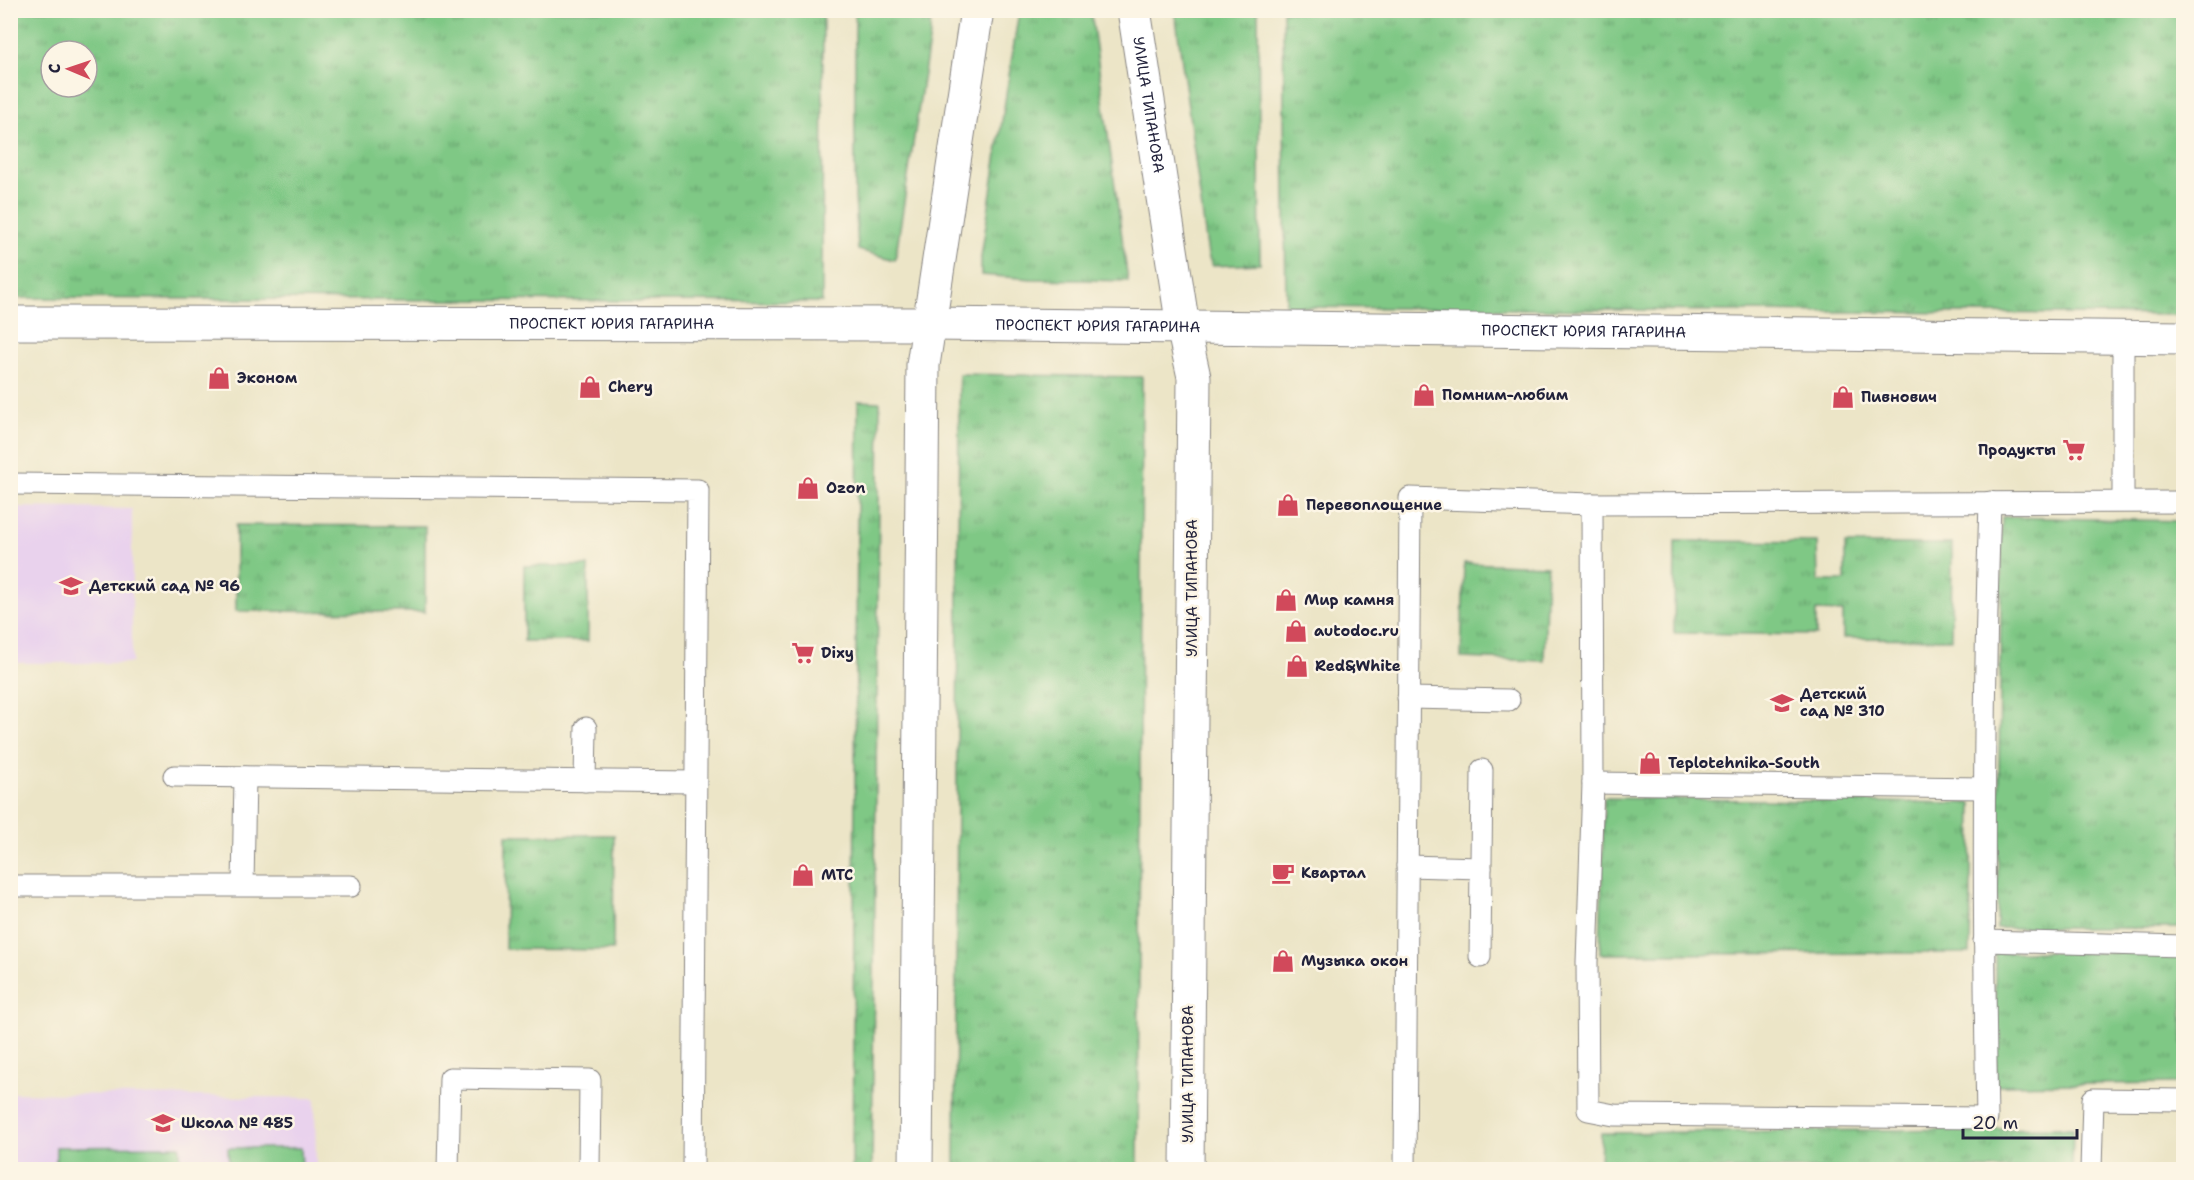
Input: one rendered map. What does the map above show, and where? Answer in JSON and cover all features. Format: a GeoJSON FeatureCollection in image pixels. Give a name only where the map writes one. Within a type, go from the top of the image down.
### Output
{"type":"FeatureCollection","features":[{"type":"Feature","properties":{"kind":"main road"},"geometry":{"type":"LineString","coordinates":[[916,1170],[923,366],[977,10]]}},
{"type":"Feature","properties":{"kind":"main road","name":"УЛИЦА ТИПАНОВА"},"geometry":{"type":"LineString","coordinates":[[1134,10],[1183,327],[1194,377],[1187,1170]]}},
{"type":"Feature","properties":{"kind":"main road","name":"ПРОСПЕКТ ЮРИЯ ГАГАРИНА"},"geometry":{"type":"LineString","coordinates":[[10,323],[929,324],[2184,338]]}},
{"type":"Feature","properties":{"kind":"lane"},"geometry":{"type":"LineString","coordinates":[[2123,338],[2123,501]]}},
{"type":"Feature","properties":{"kind":"lane"},"geometry":{"type":"LineString","coordinates":[[10,484],[698,490],[693,1170]]}},
{"type":"Feature","properties":{"kind":"lane"},"geometry":{"type":"LineString","coordinates":[[1405,1170],[1410,498],[1592,504],[2184,502]]}},
{"type":"Feature","properties":{"kind":"lane"},"geometry":{"type":"LineString","coordinates":[[1592,504],[1593,783],[1587,962],[1588,1110],[1614,1115],[1987,1118],[1984,788],[1990,502]]}},
{"type":"Feature","properties":{"kind":"lane"},"geometry":{"type":"LineString","coordinates":[[1408,698],[1509,700]]}},
{"type":"Feature","properties":{"kind":"lane"},"geometry":{"type":"LineString","coordinates":[[585,781],[586,728]]}},
{"type":"Feature","properties":{"kind":"lane"},"geometry":{"type":"LineString","coordinates":[[1480,957],[1482,770]]}},
{"type":"Feature","properties":{"kind":"lane"},"geometry":{"type":"LineString","coordinates":[[174,776],[695,782]]}},
{"type":"Feature","properties":{"kind":"lane"},"geometry":{"type":"LineString","coordinates":[[243,885],[245,777]]}},
{"type":"Feature","properties":{"kind":"lane"},"geometry":{"type":"LineString","coordinates":[[1593,783],[1984,788]]}},
{"type":"Feature","properties":{"kind":"lane"},"geometry":{"type":"LineString","coordinates":[[1407,866],[1481,868]]}},
{"type":"Feature","properties":{"kind":"lane"},"geometry":{"type":"LineString","coordinates":[[10,886],[351,886]]}},
{"type":"Feature","properties":{"kind":"lane"},"geometry":{"type":"LineString","coordinates":[[1984,941],[2184,946]]}},
{"type":"Feature","properties":{"kind":"lane"},"geometry":{"type":"LineString","coordinates":[[448,1170],[450,1078],[590,1080],[589,1170]]}},
{"type":"Feature","properties":{"kind":"lane"},"geometry":{"type":"LineString","coordinates":[[2091,1170],[2094,1099],[2184,1100]]}},
{"type":"Feature","properties":{"kind":"shaded area","name":"Детский сад № 96"},"geometry":{"type":"Polygon","coordinates":[[[11,507],[132,509],[132,663],[11,663],[11,507]]]}},
{"type":"Feature","properties":{"kind":"shaded area","name":"Школа № 485"},"geometry":{"type":"Polygon","coordinates":[[[11,1093],[315,1098],[316,1169],[11,1170],[11,1093]]]}},
{"type":"Feature","properties":{"kind":"green space"},"geometry":{"type":"Polygon","coordinates":[[[11,10],[823,11],[822,302],[11,298],[11,10]]]}},
{"type":"Feature","properties":{"kind":"green space"},"geometry":{"type":"Polygon","coordinates":[[[855,11],[931,11],[930,35],[895,260],[858,250],[855,196],[855,11]]]}},
{"type":"Feature","properties":{"kind":"green space"},"geometry":{"type":"Polygon","coordinates":[[[1019,11],[1091,11],[1128,281],[1032,279],[981,275],[981,257],[1019,11]]]}},
{"type":"Feature","properties":{"kind":"green space"},"geometry":{"type":"Polygon","coordinates":[[[1175,11],[1258,11],[1260,264],[1212,266],[1208,255],[1175,11]]]}},
{"type":"Feature","properties":{"kind":"green space"},"geometry":{"type":"Polygon","coordinates":[[[1283,11],[2183,11],[2183,315],[1286,307],[1283,11]]]}},
{"type":"Feature","properties":{"kind":"green space"},"geometry":{"type":"Polygon","coordinates":[[[959,374],[1142,377],[1138,1169],[955,1169],[959,374]]]}},
{"type":"Feature","properties":{"kind":"green space"},"geometry":{"type":"Polygon","coordinates":[[[858,401],[880,402],[872,1170],[852,1169],[858,401]]]}},
{"type":"Feature","properties":{"kind":"green space"},"geometry":{"type":"Polygon","coordinates":[[[2002,517],[2183,521],[2183,928],[1997,928],[2002,517]]]}},
{"type":"Feature","properties":{"kind":"green space"},"geometry":{"type":"Polygon","coordinates":[[[236,525],[425,526],[425,612],[236,611],[236,525]]]}},
{"type":"Feature","properties":{"kind":"green space"},"geometry":{"type":"Polygon","coordinates":[[[1675,541],[1817,542],[1818,581],[1845,581],[1845,544],[1952,544],[1951,639],[1843,638],[1843,612],[1816,611],[1816,635],[1674,633],[1675,541]]]}},
{"type":"Feature","properties":{"kind":"green space"},"geometry":{"type":"Polygon","coordinates":[[[1464,563],[1547,566],[1544,661],[1461,658],[1464,563]]]}},
{"type":"Feature","properties":{"kind":"green space"},"geometry":{"type":"Polygon","coordinates":[[[524,566],[588,566],[588,641],[524,641],[524,566]]]}},
{"type":"Feature","properties":{"kind":"green space"},"geometry":{"type":"Polygon","coordinates":[[[1604,798],[1972,803],[1970,953],[1600,954],[1604,798]]]}},
{"type":"Feature","properties":{"kind":"green space"},"geometry":{"type":"Polygon","coordinates":[[[506,835],[614,835],[613,950],[505,949],[506,835]]]}},
{"type":"Feature","properties":{"kind":"green space"},"geometry":{"type":"Polygon","coordinates":[[[1995,952],[2183,953],[2183,1083],[1996,1085],[1995,952]]]}},
{"type":"Feature","properties":{"kind":"green space"},"geometry":{"type":"Polygon","coordinates":[[[2073,1128],[2072,1169],[1600,1169],[1601,1133],[2073,1128]]]}},
{"type":"Feature","properties":{"kind":"green space"},"geometry":{"type":"Polygon","coordinates":[[[180,1146],[180,1169],[56,1169],[56,1147],[180,1146]]]}},
{"type":"Feature","properties":{"kind":"green space"},"geometry":{"type":"Polygon","coordinates":[[[228,1148],[301,1148],[302,1169],[229,1169],[228,1148]]]}},
{"type":"Feature","properties":{"kind":"place","name":"Эконом"},"geometry":{"type":"Point","coordinates":[219,378]}},
{"type":"Feature","properties":{"kind":"place","name":"Chery"},"geometry":{"type":"Point","coordinates":[590,387]}},
{"type":"Feature","properties":{"kind":"place","name":"Помним-любим"},"geometry":{"type":"Point","coordinates":[1424,395]}},
{"type":"Feature","properties":{"kind":"place","name":"Пивнович"},"geometry":{"type":"Point","coordinates":[1843,397]}},
{"type":"Feature","properties":{"kind":"place","name":"Продукты"},"geometry":{"type":"Point","coordinates":[2074,450]}},
{"type":"Feature","properties":{"kind":"place","name":"Ozon"},"geometry":{"type":"Point","coordinates":[808,488]}},
{"type":"Feature","properties":{"kind":"place","name":"Перевоплощение"},"geometry":{"type":"Point","coordinates":[1288,505]}},
{"type":"Feature","properties":{"kind":"place","name":"Детский сад № 96"},"geometry":{"type":"Point","coordinates":[71,586]}},
{"type":"Feature","properties":{"kind":"place","name":"Мир камня"},"geometry":{"type":"Point","coordinates":[1286,600]}},
{"type":"Feature","properties":{"kind":"place","name":"autodoc.ru"},"geometry":{"type":"Point","coordinates":[1296,631]}},
{"type":"Feature","properties":{"kind":"place","name":"Dixy"},"geometry":{"type":"Point","coordinates":[803,653]}},
{"type":"Feature","properties":{"kind":"place","name":"Red&White"},"geometry":{"type":"Point","coordinates":[1297,666]}},
{"type":"Feature","properties":{"kind":"place","name":"Детский сад № 310"},"geometry":{"type":"Point","coordinates":[1782,703]}},
{"type":"Feature","properties":{"kind":"place","name":"Teplotehnika-South"},"geometry":{"type":"Point","coordinates":[1650,763]}},
{"type":"Feature","properties":{"kind":"place","name":"Квартал"},"geometry":{"type":"Point","coordinates":[1283,873]}},
{"type":"Feature","properties":{"kind":"place","name":"МТС"},"geometry":{"type":"Point","coordinates":[803,875]}},
{"type":"Feature","properties":{"kind":"place","name":"Музыка окон"},"geometry":{"type":"Point","coordinates":[1283,961]}},
{"type":"Feature","properties":{"kind":"place","name":"Школа № 485"},"geometry":{"type":"Point","coordinates":[163,1123]}}]}
